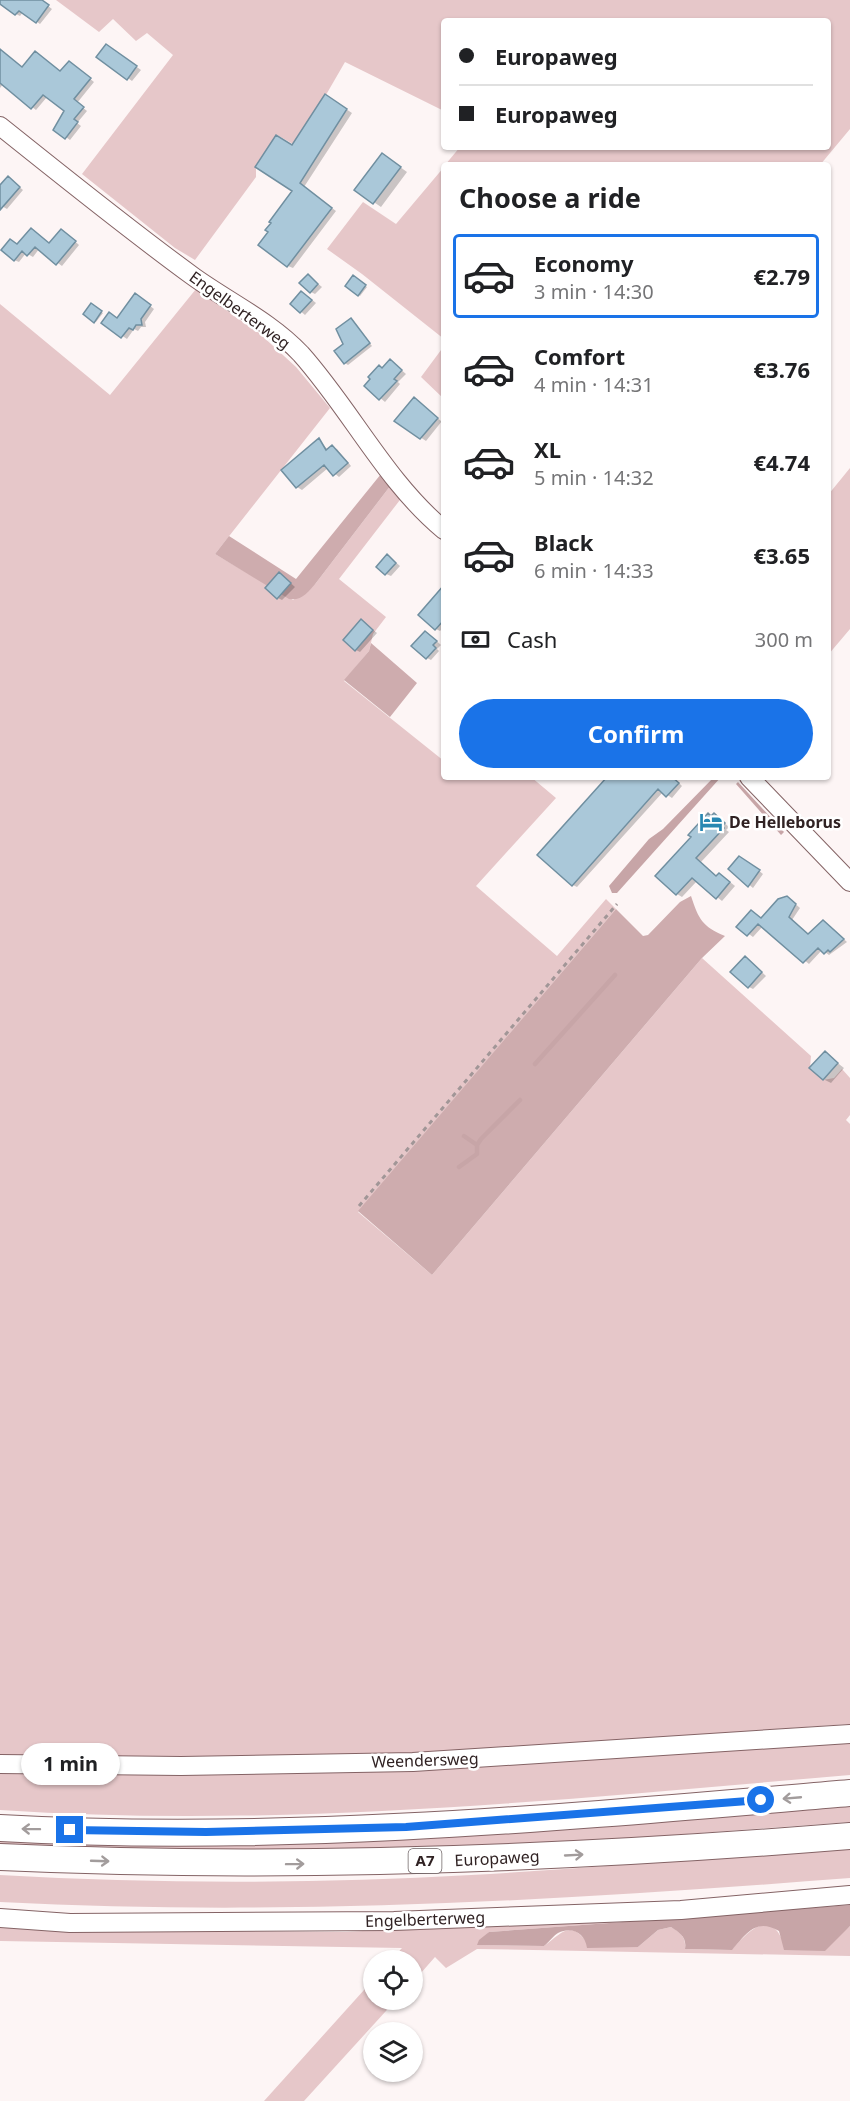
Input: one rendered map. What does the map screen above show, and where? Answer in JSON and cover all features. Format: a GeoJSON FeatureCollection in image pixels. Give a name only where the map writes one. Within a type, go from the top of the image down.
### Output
{"type":"FeatureCollection","features":[{"type":"Feature","properties":{"kind":"highway","name":"A7"},"geometry":{"type":"LineString","coordinates":[[0,1828],[206,1832],[406,1827],[850,1793]]}},
{"type":"Feature","properties":{"kind":"highway","name":"Europaweg"},"geometry":{"type":"LineString","coordinates":[[0,1857],[195,1863],[403,1862],[587,1854],[850,1836]]}},
{"type":"Feature","properties":{"kind":"street","name":"Engelberterweg"},"geometry":{"type":"LineString","coordinates":[[0,126],[136,234],[266,325],[300,353],[404,488],[441,527]]}},
{"type":"Feature","properties":{"kind":"street"},"geometry":{"type":"LineString","coordinates":[[751,780],[850,882]]}},
{"type":"Feature","properties":{"kind":"street","name":"Weendersweg"},"geometry":{"type":"LineString","coordinates":[[0,1764],[181,1766],[413,1762],[850,1734]]}},
{"type":"Feature","properties":{"kind":"street","name":"Engelberterweg"},"geometry":{"type":"LineString","coordinates":[[0,1918],[70,1923],[394,1921],[681,1911],[850,1895]]}},
{"type":"Feature","properties":{"kind":"path"},"geometry":{"type":"LineString","coordinates":[[359,1206],[617,904]]}},
{"type":"Feature","properties":{"kind":"shaded area"},"geometry":{"type":"Polygon","coordinates":[[[56,0],[850,0],[850,129],[822,162],[448,162],[458,150],[831,150],[831,18],[441,18],[441,110],[345,62],[308,126],[293,144],[277,135],[256,167],[256,177],[195,260],[175,248],[82,174],[173,55],[147,33],[136,41],[113,19],[99,32],[56,0]]]}},
{"type":"Feature","properties":{"kind":"shaded area"},"geometry":{"type":"Polygon","coordinates":[[[441,171],[441,337],[327,249],[363,202],[396,224],[441,171]]]}},
{"type":"Feature","properties":{"kind":"shaded area"},"geometry":{"type":"Polygon","coordinates":[[[196,289],[259,333],[296,367],[330,408],[215,554],[293,600],[316,583],[391,485],[403,496],[339,579],[386,617],[373,634],[369,651],[344,681],[441,759],[441,780],[535,780],[556,798],[476,886],[557,956],[606,899],[616,909],[358,1212],[432,1275],[702,958],[811,1056],[810,1068],[823,1080],[834,1078],[842,1069],[850,1078],[850,1115],[846,1120],[850,1124],[850,1724],[444,1752],[219,1758],[0,1756],[0,304],[110,395],[196,289]]]}},
{"type":"Feature","properties":{"kind":"shaded area"},"geometry":{"type":"Polygon","coordinates":[[[441,350],[441,396],[421,377],[441,350]]]}},
{"type":"Feature","properties":{"kind":"shaded area"},"geometry":{"type":"Polygon","coordinates":[[[850,468],[850,629],[831,651],[831,491],[850,468]]]}},
{"type":"Feature","properties":{"kind":"shaded area"},"geometry":{"type":"Polygon","coordinates":[[[381,474],[391,485],[316,583],[301,597],[289,599],[215,554],[229,536],[296,579],[381,474]]]}},
{"type":"Feature","properties":{"kind":"shaded area"},"geometry":{"type":"Polygon","coordinates":[[[371,643],[417,683],[390,717],[344,680],[369,651],[371,643]]]}},
{"type":"Feature","properties":{"kind":"shaded area"},"geometry":{"type":"Polygon","coordinates":[[[711,780],[718,780],[617,893],[612,893],[609,886],[649,839],[663,829],[711,780]]]}},
{"type":"Feature","properties":{"kind":"shaded area"},"geometry":{"type":"Polygon","coordinates":[[[738,782],[784,832],[781,835],[736,784],[738,782]]]}},
{"type":"Feature","properties":{"kind":"shaded area"},"geometry":{"type":"Polygon","coordinates":[[[691,896],[702,921],[725,936],[702,958],[432,1275],[358,1211],[616,909],[643,936],[648,935],[680,902],[691,896]]]}},
{"type":"Feature","properties":{"kind":"shaded area"},"geometry":{"type":"Polygon","coordinates":[[[850,1741],[850,1775],[532,1802],[319,1814],[213,1816],[106,1815],[0,1810],[0,1772],[537,1763],[850,1741]]]}},
{"type":"Feature","properties":{"kind":"shaded area"},"geometry":{"type":"Polygon","coordinates":[[[850,1802],[850,1822],[552,1844],[261,1854],[0,1847],[0,1837],[850,1802]]]}},
{"type":"Feature","properties":{"kind":"shaded area"},"geometry":{"type":"Polygon","coordinates":[[[850,1847],[850,1878],[638,1893],[319,1907],[213,1908],[0,1902],[0,1875],[176,1881],[353,1880],[518,1872],[850,1847]]]}},
{"type":"Feature","properties":{"kind":"shaded area"},"geometry":{"type":"Polygon","coordinates":[[[850,1902],[850,1905],[489,1932],[478,1945],[544,1946],[569,1930],[580,1934],[586,1941],[638,1947],[658,1930],[671,1927],[682,1936],[685,1949],[731,1950],[759,1926],[772,1927],[784,1944],[838,1936],[850,1926],[850,1956],[477,1949],[446,1968],[435,1957],[423,1971],[423,1950],[400,1950],[402,1948],[0,1941],[0,1926],[171,1931],[346,1932],[850,1902]]]}},
{"type":"Feature","properties":{"kind":"shaded area"},"geometry":{"type":"Polygon","coordinates":[[[850,1905],[850,1926],[825,1951],[784,1950],[779,1931],[764,1926],[752,1929],[732,1950],[685,1949],[684,1938],[671,1927],[658,1930],[638,1947],[587,1948],[581,1935],[568,1930],[558,1933],[544,1946],[477,1945],[479,1940],[489,1932],[850,1905]]]}},
{"type":"Feature","properties":{"kind":"shaded area"},"geometry":{"type":"Polygon","coordinates":[[[363,1991],[363,2010],[387,2010],[376,2022],[363,2022],[363,2036],[304,2101],[264,2101],[363,1991]]]}},
{"type":"Feature","properties":{"kind":"building"},"geometry":{"type":"Polygon","coordinates":[[[0,0],[42,0],[49,5],[36,23],[19,11],[15,15],[0,4],[0,0]]]}},
{"type":"Feature","properties":{"kind":"building"},"geometry":{"type":"Polygon","coordinates":[[[106,44],[137,66],[127,80],[96,57],[106,44]]]}},
{"type":"Feature","properties":{"kind":"building"},"geometry":{"type":"Polygon","coordinates":[[[0,49],[22,67],[35,51],[60,71],[69,61],[91,78],[74,99],[84,107],[74,119],[78,122],[65,139],[53,130],[64,111],[43,95],[31,109],[0,83],[0,49]]]}},
{"type":"Feature","properties":{"kind":"building"},"geometry":{"type":"Polygon","coordinates":[[[325,94],[347,109],[300,183],[332,208],[287,267],[258,245],[268,232],[265,230],[271,223],[269,222],[292,191],[255,167],[276,135],[292,145],[325,94]]]}},
{"type":"Feature","properties":{"kind":"building"},"geometry":{"type":"Polygon","coordinates":[[[382,153],[401,167],[373,204],[354,190],[382,153]]]}},
{"type":"Feature","properties":{"kind":"building"},"geometry":{"type":"Polygon","coordinates":[[[8,176],[20,187],[0,210],[0,185],[8,176]]]}},
{"type":"Feature","properties":{"kind":"building"},"geometry":{"type":"Polygon","coordinates":[[[31,228],[49,243],[61,229],[76,241],[56,265],[35,247],[27,256],[22,251],[14,261],[1,250],[10,239],[17,244],[31,228]]]}},
{"type":"Feature","properties":{"kind":"building"},"geometry":{"type":"Polygon","coordinates":[[[308,274],[318,284],[310,293],[299,283],[308,274]]]}},
{"type":"Feature","properties":{"kind":"building"},"geometry":{"type":"Polygon","coordinates":[[[353,275],[366,285],[358,296],[345,286],[353,275]]]}},
{"type":"Feature","properties":{"kind":"building"},"geometry":{"type":"Polygon","coordinates":[[[301,291],[312,300],[300,313],[290,304],[301,291]]]}},
{"type":"Feature","properties":{"kind":"building"},"geometry":{"type":"Polygon","coordinates":[[[135,293],[151,305],[141,319],[142,325],[136,325],[133,330],[129,328],[121,338],[101,323],[109,312],[117,318],[135,293]]]}},
{"type":"Feature","properties":{"kind":"building"},"geometry":{"type":"Polygon","coordinates":[[[91,303],[102,311],[94,323],[83,314],[91,303]]]}},
{"type":"Feature","properties":{"kind":"building"},"geometry":{"type":"Polygon","coordinates":[[[351,318],[370,343],[344,364],[334,351],[343,344],[336,329],[351,318]]]}},
{"type":"Feature","properties":{"kind":"building"},"geometry":{"type":"Polygon","coordinates":[[[390,359],[402,370],[394,379],[397,381],[379,400],[364,386],[370,379],[368,377],[379,365],[382,368],[390,359]]]}},
{"type":"Feature","properties":{"kind":"building"},"geometry":{"type":"Polygon","coordinates":[[[414,397],[438,418],[420,439],[394,421],[414,397]]]}},
{"type":"Feature","properties":{"kind":"building"},"geometry":{"type":"Polygon","coordinates":[[[319,438],[326,450],[332,445],[348,463],[333,476],[324,465],[296,488],[281,470],[319,438]]]}},
{"type":"Feature","properties":{"kind":"building"},"geometry":{"type":"Polygon","coordinates":[[[387,554],[396,563],[385,575],[376,567],[387,554]]]}},
{"type":"Feature","properties":{"kind":"building"},"geometry":{"type":"Polygon","coordinates":[[[279,572],[291,583],[277,599],[265,588],[279,572]]]}},
{"type":"Feature","properties":{"kind":"building"},"geometry":{"type":"Polygon","coordinates":[[[441,588],[441,623],[435,630],[418,615],[441,588]]]}},
{"type":"Feature","properties":{"kind":"building"},"geometry":{"type":"Polygon","coordinates":[[[361,619],[373,630],[355,651],[343,640],[361,619]]]}},
{"type":"Feature","properties":{"kind":"building"},"geometry":{"type":"Polygon","coordinates":[[[425,631],[437,641],[433,645],[436,648],[426,659],[411,646],[425,631]]]}},
{"type":"Feature","properties":{"kind":"building"},"geometry":{"type":"Polygon","coordinates":[[[604,780],[676,780],[679,783],[666,797],[658,789],[572,886],[537,855],[604,780]]]}},
{"type":"Feature","properties":{"kind":"building"},"geometry":{"type":"Polygon","coordinates":[[[708,813],[711,816],[714,813],[725,823],[722,826],[724,828],[696,858],[716,876],[719,873],[730,882],[716,899],[692,878],[676,895],[655,876],[691,837],[688,835],[708,813]]]}},
{"type":"Feature","properties":{"kind":"building"},"geometry":{"type":"Polygon","coordinates":[[[739,856],[760,870],[748,887],[728,869],[739,856]]]}},
{"type":"Feature","properties":{"kind":"building"},"geometry":{"type":"Polygon","coordinates":[[[787,896],[796,904],[789,917],[808,934],[823,920],[844,939],[830,952],[828,950],[824,954],[818,948],[803,963],[758,924],[747,936],[736,927],[751,910],[761,918],[778,899],[787,896]]]}},
{"type":"Feature","properties":{"kind":"building"},"geometry":{"type":"Polygon","coordinates":[[[745,956],[762,972],[748,988],[730,972],[745,956]]]}},
{"type":"Feature","properties":{"kind":"building"},"geometry":{"type":"Polygon","coordinates":[[[825,1051],[838,1063],[823,1080],[809,1068],[825,1051]]]}},
{"type":"Feature","properties":{"kind":"waterway"},"geometry":{"type":"LineString","coordinates":[[535,1064],[615,975]]}},
{"type":"Feature","properties":{"kind":"waterway"},"geometry":{"type":"LineString","coordinates":[[459,1167],[477,1154],[477,1145],[481,1139],[520,1100]]}},
{"type":"Feature","properties":{"kind":"waterway"},"geometry":{"type":"LineString","coordinates":[[464,1136],[477,1145]]}},
{"type":"Feature","properties":{"kind":"place","name":"De Helleborus"},"geometry":{"type":"Point","coordinates":[711,822]}},
{"type":"Feature","properties":{"kind":"route"},"geometry":{"type":"LineString","coordinates":[[70,1830],[206,1832],[406,1827],[761,1800]]}}]}
